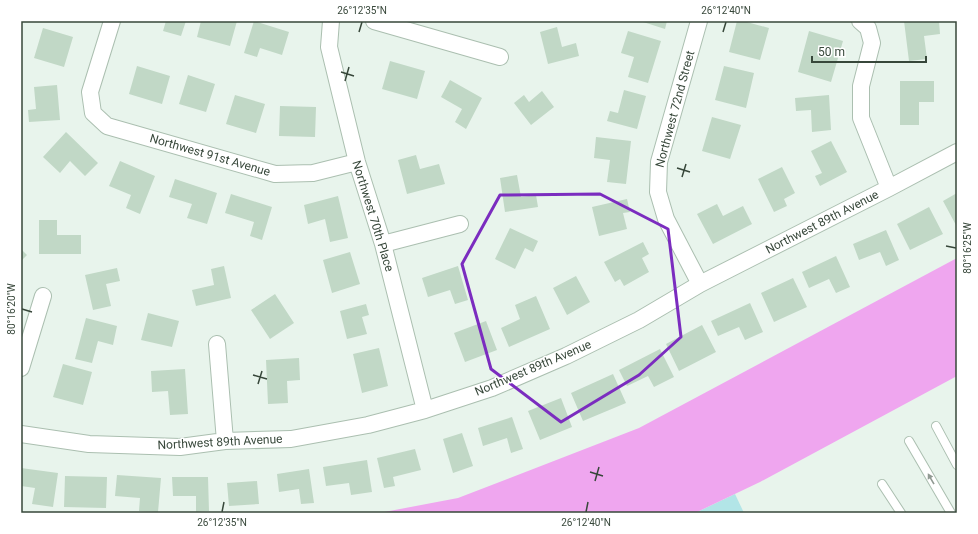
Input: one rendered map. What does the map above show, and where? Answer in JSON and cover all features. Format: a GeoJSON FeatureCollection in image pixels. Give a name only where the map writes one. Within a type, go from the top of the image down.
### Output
{"type":"FeatureCollection","features":[{"type":"Feature","properties":{"kind":"street","name":"Northwest 91st Avenue"},"geometry":{"type":"LineString","coordinates":[[112,21],[90,92],[93,113],[107,126],[275,174],[313,173],[357,162]]}},
{"type":"Feature","properties":{"kind":"street","name":"Northwest 70th Place"},"geometry":{"type":"LineString","coordinates":[[331,21],[329,47],[357,162],[383,244],[425,410]]}},
{"type":"Feature","properties":{"kind":"street"},"geometry":{"type":"LineString","coordinates":[[374,21],[500,57]]}},
{"type":"Feature","properties":{"kind":"street","name":"Northwest 72nd Street"},"geometry":{"type":"LineString","coordinates":[[698,21],[659,162],[658,192],[666,219],[700,284]]}},
{"type":"Feature","properties":{"kind":"street"},"geometry":{"type":"LineString","coordinates":[[864,25],[872,43],[861,86],[861,118],[889,188]]}},
{"type":"Feature","properties":{"kind":"street","name":"Northwest 89th Avenue"},"geometry":{"type":"LineString","coordinates":[[21,434],[89,444],[180,447],[225,441],[291,438],[368,425],[425,410],[492,388],[566,356],[639,320],[700,284],[957,152]]}},
{"type":"Feature","properties":{"kind":"street"},"geometry":{"type":"LineString","coordinates":[[383,244],[460,224]]}},
{"type":"Feature","properties":{"kind":"street"},"geometry":{"type":"LineString","coordinates":[[21,368],[43,296]]}},
{"type":"Feature","properties":{"kind":"street"},"geometry":{"type":"LineString","coordinates":[[217,344],[225,441]]}},
{"type":"Feature","properties":{"kind":"lane"},"geometry":{"type":"LineString","coordinates":[[936,426],[957,465]]}},
{"type":"Feature","properties":{"kind":"lane"},"geometry":{"type":"LineString","coordinates":[[909,441],[951,513]]}},
{"type":"Feature","properties":{"kind":"lane"},"geometry":{"type":"LineString","coordinates":[[882,484],[901,513]]}},
{"type":"Feature","properties":{"kind":"highlighted area"},"geometry":{"type":"Polygon","coordinates":[[[600,194],[668,229],[681,337],[639,375],[561,422],[491,369],[462,264],[500,195],[600,194]]]}},
{"type":"Feature","properties":{"kind":"shaded area"},"geometry":{"type":"Polygon","coordinates":[[[957,258],[957,376],[760,482],[695,513],[379,513],[458,498],[639,428],[957,258]]]}},
{"type":"Feature","properties":{"kind":"shaded area"},"geometry":{"type":"Polygon","coordinates":[[[735,494],[744,513],[695,513],[735,494]]]}},
{"type":"Feature","properties":{"kind":"building"},"geometry":{"type":"Polygon","coordinates":[[[166,21],[186,21],[181,36],[163,31],[166,21]]]}},
{"type":"Feature","properties":{"kind":"building"},"geometry":{"type":"Polygon","coordinates":[[[201,21],[237,21],[230,46],[197,37],[201,21]]]}},
{"type":"Feature","properties":{"kind":"building"},"geometry":{"type":"Polygon","coordinates":[[[254,21],[289,32],[282,55],[260,48],[257,57],[244,53],[254,21]]]}},
{"type":"Feature","properties":{"kind":"building"},"geometry":{"type":"Polygon","coordinates":[[[640,21],[667,21],[665,29],[640,21]]]}},
{"type":"Feature","properties":{"kind":"building"},"geometry":{"type":"Polygon","coordinates":[[[737,21],[743,21],[769,28],[760,60],[729,52],[737,21]]]}},
{"type":"Feature","properties":{"kind":"building"},"geometry":{"type":"Polygon","coordinates":[[[904,21],[939,21],[940,34],[924,36],[927,59],[909,61],[904,21]]]}},
{"type":"Feature","properties":{"kind":"building"},"geometry":{"type":"Polygon","coordinates":[[[557,27],[562,47],[576,43],[579,56],[548,64],[540,32],[557,27]]]}},
{"type":"Feature","properties":{"kind":"building"},"geometry":{"type":"Polygon","coordinates":[[[43,28],[73,37],[64,67],[34,58],[43,28]]]}},
{"type":"Feature","properties":{"kind":"building"},"geometry":{"type":"Polygon","coordinates":[[[628,31],[661,41],[648,83],[628,77],[634,57],[621,53],[628,31]]]}},
{"type":"Feature","properties":{"kind":"building"},"geometry":{"type":"Polygon","coordinates":[[[809,31],[843,41],[831,82],[798,72],[809,31]]]}},
{"type":"Feature","properties":{"kind":"building"},"geometry":{"type":"Polygon","coordinates":[[[390,61],[425,71],[417,99],[382,89],[390,61]]]}},
{"type":"Feature","properties":{"kind":"building"},"geometry":{"type":"Polygon","coordinates":[[[137,66],[170,76],[162,104],[129,94],[137,66]]]}},
{"type":"Feature","properties":{"kind":"building"},"geometry":{"type":"Polygon","coordinates":[[[724,66],[754,73],[746,108],[715,100],[724,66]]]}},
{"type":"Feature","properties":{"kind":"building"},"geometry":{"type":"Polygon","coordinates":[[[188,75],[215,84],[206,112],[179,104],[188,75]]]}},
{"type":"Feature","properties":{"kind":"building"},"geometry":{"type":"Polygon","coordinates":[[[450,80],[482,98],[466,129],[455,122],[462,109],[441,97],[450,80]]]}},
{"type":"Feature","properties":{"kind":"building"},"geometry":{"type":"Polygon","coordinates":[[[900,81],[934,81],[934,102],[919,102],[919,125],[900,125],[900,81]]]}},
{"type":"Feature","properties":{"kind":"building"},"geometry":{"type":"Polygon","coordinates":[[[57,85],[60,120],[29,122],[28,110],[36,109],[34,87],[57,85]]]}},
{"type":"Feature","properties":{"kind":"building"},"geometry":{"type":"Polygon","coordinates":[[[624,90],[646,96],[637,129],[607,121],[610,111],[618,113],[624,90]]]}},
{"type":"Feature","properties":{"kind":"building"},"geometry":{"type":"Polygon","coordinates":[[[542,91],[554,107],[531,125],[514,103],[524,95],[529,102],[542,91]]]}},
{"type":"Feature","properties":{"kind":"building"},"geometry":{"type":"Polygon","coordinates":[[[235,95],[265,104],[256,133],[226,124],[235,95]]]}},
{"type":"Feature","properties":{"kind":"building"},"geometry":{"type":"Polygon","coordinates":[[[829,95],[831,130],[812,132],[811,110],[796,111],[795,98],[829,95]]]}},
{"type":"Feature","properties":{"kind":"building"},"geometry":{"type":"Polygon","coordinates":[[[280,106],[316,107],[315,137],[279,136],[280,106]]]}},
{"type":"Feature","properties":{"kind":"building"},"geometry":{"type":"Polygon","coordinates":[[[712,117],[741,125],[730,159],[702,151],[712,117]]]}},
{"type":"Feature","properties":{"kind":"building"},"geometry":{"type":"Polygon","coordinates":[[[66,132],[98,163],[85,176],[70,161],[60,173],[43,157],[66,132]]]}},
{"type":"Feature","properties":{"kind":"building"},"geometry":{"type":"Polygon","coordinates":[[[596,137],[631,141],[626,184],[607,182],[610,160],[594,158],[596,137]]]}},
{"type":"Feature","properties":{"kind":"building"},"geometry":{"type":"Polygon","coordinates":[[[831,141],[847,172],[820,186],[815,176],[822,173],[811,151],[831,141]]]}},
{"type":"Feature","properties":{"kind":"building"},"geometry":{"type":"Polygon","coordinates":[[[416,155],[420,169],[439,164],[445,184],[407,194],[398,160],[416,155]]]}},
{"type":"Feature","properties":{"kind":"building"},"geometry":{"type":"Polygon","coordinates":[[[120,161],[155,176],[140,214],[126,208],[131,195],[109,186],[120,161]]]}},
{"type":"Feature","properties":{"kind":"building"},"geometry":{"type":"Polygon","coordinates":[[[782,167],[795,193],[784,199],[787,206],[774,212],[758,179],[782,167]]]}},
{"type":"Feature","properties":{"kind":"building"},"geometry":{"type":"Polygon","coordinates":[[[517,175],[521,197],[536,195],[538,207],[505,212],[500,178],[517,175]]]}},
{"type":"Feature","properties":{"kind":"building"},"geometry":{"type":"Polygon","coordinates":[[[175,179],[217,193],[207,224],[187,218],[192,204],[169,197],[175,179]]]}},
{"type":"Feature","properties":{"kind":"building"},"geometry":{"type":"Polygon","coordinates":[[[957,193],[957,227],[943,201],[957,193]]]}},
{"type":"Feature","properties":{"kind":"building"},"geometry":{"type":"Polygon","coordinates":[[[231,194],[272,207],[262,240],[250,236],[254,222],[225,213],[231,194]]]}},
{"type":"Feature","properties":{"kind":"building"},"geometry":{"type":"Polygon","coordinates":[[[338,196],[348,238],[330,242],[325,219],[308,224],[304,205],[338,196]]]}},
{"type":"Feature","properties":{"kind":"building"},"geometry":{"type":"Polygon","coordinates":[[[627,199],[630,212],[623,213],[627,229],[599,236],[592,207],[627,199]]]}},
{"type":"Feature","properties":{"kind":"building"},"geometry":{"type":"Polygon","coordinates":[[[717,204],[723,216],[743,206],[752,224],[713,244],[697,214],[717,204]]]}},
{"type":"Feature","properties":{"kind":"building"},"geometry":{"type":"Polygon","coordinates":[[[929,207],[943,234],[910,250],[897,224],[929,207]]]}},
{"type":"Feature","properties":{"kind":"building"},"geometry":{"type":"Polygon","coordinates":[[[39,220],[57,220],[57,235],[81,235],[81,254],[39,254],[39,220]]]}},
{"type":"Feature","properties":{"kind":"building"},"geometry":{"type":"Polygon","coordinates":[[[510,228],[538,241],[533,252],[525,248],[515,269],[495,259],[510,228]]]}},
{"type":"Feature","properties":{"kind":"building"},"geometry":{"type":"Polygon","coordinates":[[[886,230],[899,260],[886,266],[880,252],[859,260],[853,244],[886,230]]]}},
{"type":"Feature","properties":{"kind":"building"},"geometry":{"type":"Polygon","coordinates":[[[643,242],[649,254],[642,258],[649,272],[624,286],[620,279],[615,282],[604,262],[643,242]]]}},
{"type":"Feature","properties":{"kind":"building"},"geometry":{"type":"Polygon","coordinates":[[[21,249],[27,255],[21,261],[21,249]]]}},
{"type":"Feature","properties":{"kind":"building"},"geometry":{"type":"Polygon","coordinates":[[[350,252],[360,284],[332,293],[323,260],[350,252]]]}},
{"type":"Feature","properties":{"kind":"building"},"geometry":{"type":"Polygon","coordinates":[[[836,256],[850,287],[836,293],[829,279],[809,288],[802,272],[836,256]]]}},
{"type":"Feature","properties":{"kind":"building"},"geometry":{"type":"Polygon","coordinates":[[[224,266],[231,298],[196,306],[192,290],[214,285],[211,269],[224,266]]]}},
{"type":"Feature","properties":{"kind":"building"},"geometry":{"type":"Polygon","coordinates":[[[458,266],[468,300],[455,304],[450,290],[428,297],[422,278],[458,266]]]}},
{"type":"Feature","properties":{"kind":"building"},"geometry":{"type":"Polygon","coordinates":[[[117,268],[120,281],[106,284],[111,306],[93,310],[85,275],[117,268]]]}},
{"type":"Feature","properties":{"kind":"building"},"geometry":{"type":"Polygon","coordinates":[[[576,276],[590,302],[567,315],[553,288],[576,276]]]}},
{"type":"Feature","properties":{"kind":"building"},"geometry":{"type":"Polygon","coordinates":[[[793,278],[807,307],[774,322],[761,293],[793,278]]]}},
{"type":"Feature","properties":{"kind":"building"},"geometry":{"type":"Polygon","coordinates":[[[275,294],[294,323],[270,339],[251,310],[275,294]]]}},
{"type":"Feature","properties":{"kind":"building"},"geometry":{"type":"Polygon","coordinates":[[[536,296],[550,329],[509,347],[501,328],[520,319],[515,305],[536,296]]]}},
{"type":"Feature","properties":{"kind":"building"},"geometry":{"type":"Polygon","coordinates":[[[750,303],[763,332],[745,340],[739,327],[718,336],[711,321],[750,303]]]}},
{"type":"Feature","properties":{"kind":"building"},"geometry":{"type":"Polygon","coordinates":[[[366,304],[369,315],[362,317],[367,334],[347,339],[340,311],[366,304]]]}},
{"type":"Feature","properties":{"kind":"building"},"geometry":{"type":"Polygon","coordinates":[[[148,313],[179,321],[172,347],[141,340],[148,313]]]}},
{"type":"Feature","properties":{"kind":"building"},"geometry":{"type":"Polygon","coordinates":[[[86,318],[117,326],[113,345],[98,341],[92,363],[75,359],[86,318]]]}},
{"type":"Feature","properties":{"kind":"building"},"geometry":{"type":"Polygon","coordinates":[[[486,321],[497,350],[465,362],[454,333],[486,321]]]}},
{"type":"Feature","properties":{"kind":"building"},"geometry":{"type":"Polygon","coordinates":[[[702,325],[716,352],[679,371],[666,344],[702,325]]]}},
{"type":"Feature","properties":{"kind":"building"},"geometry":{"type":"Polygon","coordinates":[[[379,348],[388,386],[362,393],[353,354],[379,348]]]}},
{"type":"Feature","properties":{"kind":"building"},"geometry":{"type":"Polygon","coordinates":[[[660,349],[674,377],[654,387],[648,376],[627,386],[619,370],[660,349]]]}},
{"type":"Feature","properties":{"kind":"building"},"geometry":{"type":"Polygon","coordinates":[[[299,358],[300,380],[287,381],[288,403],[268,404],[266,360],[299,358]]]}},
{"type":"Feature","properties":{"kind":"building"},"geometry":{"type":"Polygon","coordinates":[[[63,364],[92,372],[83,405],[53,397],[63,364]]]}},
{"type":"Feature","properties":{"kind":"building"},"geometry":{"type":"Polygon","coordinates":[[[185,369],[188,414],[170,415],[168,391],[152,392],[151,371],[185,369]]]}},
{"type":"Feature","properties":{"kind":"building"},"geometry":{"type":"Polygon","coordinates":[[[613,374],[626,403],[583,421],[571,393],[613,374]]]}},
{"type":"Feature","properties":{"kind":"building"},"geometry":{"type":"Polygon","coordinates":[[[561,398],[572,427],[540,440],[528,411],[561,398]]]}},
{"type":"Feature","properties":{"kind":"building"},"geometry":{"type":"Polygon","coordinates":[[[512,417],[523,449],[511,453],[507,438],[483,446],[478,428],[512,417]]]}},
{"type":"Feature","properties":{"kind":"building"},"geometry":{"type":"Polygon","coordinates":[[[462,433],[473,466],[453,473],[443,439],[462,433]]]}},
{"type":"Feature","properties":{"kind":"building"},"geometry":{"type":"Polygon","coordinates":[[[415,449],[421,470],[393,477],[395,486],[384,488],[377,458],[415,449]]]}},
{"type":"Feature","properties":{"kind":"building"},"geometry":{"type":"Polygon","coordinates":[[[367,460],[372,492],[351,495],[349,483],[326,486],[323,467],[367,460]]]}},
{"type":"Feature","properties":{"kind":"building"},"geometry":{"type":"Polygon","coordinates":[[[21,468],[58,473],[53,507],[32,504],[35,488],[21,486],[21,468]]]}},
{"type":"Feature","properties":{"kind":"building"},"geometry":{"type":"Polygon","coordinates":[[[309,469],[314,503],[301,504],[299,489],[279,492],[277,474],[309,469]]]}},
{"type":"Feature","properties":{"kind":"building"},"geometry":{"type":"Polygon","coordinates":[[[117,475],[161,478],[158,512],[139,511],[140,498],[115,496],[117,475]]]}},
{"type":"Feature","properties":{"kind":"building"},"geometry":{"type":"Polygon","coordinates":[[[65,476],[107,477],[106,508],[64,507],[65,476]]]}},
{"type":"Feature","properties":{"kind":"building"},"geometry":{"type":"Polygon","coordinates":[[[172,477],[208,477],[209,511],[196,512],[196,496],[173,496],[172,477]]]}},
{"type":"Feature","properties":{"kind":"building"},"geometry":{"type":"Polygon","coordinates":[[[257,481],[259,504],[229,506],[227,483],[257,481]]]}}]}
